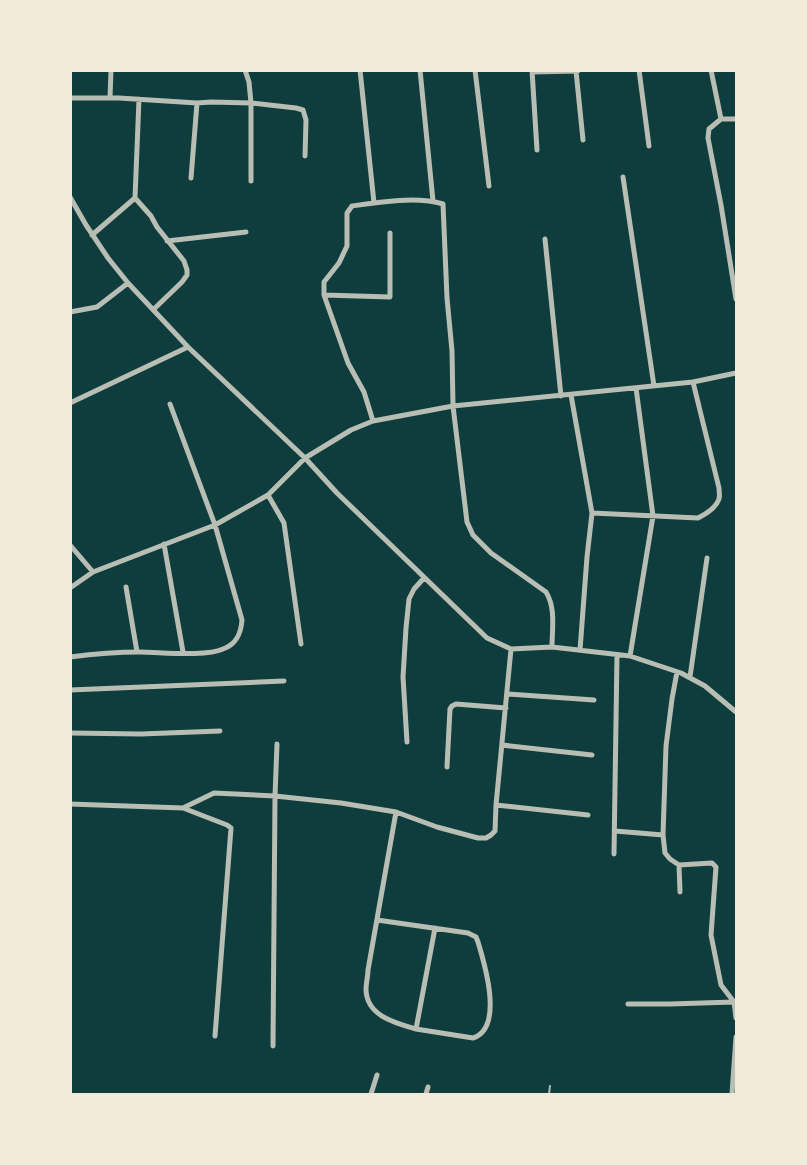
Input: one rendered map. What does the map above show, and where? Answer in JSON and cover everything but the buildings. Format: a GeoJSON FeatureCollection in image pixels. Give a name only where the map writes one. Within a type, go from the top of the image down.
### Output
{"type":"FeatureCollection","features":[{"type":"Feature","properties":{"kind":"street"},"geometry":{"type":"LineString","coordinates":[[110,98],[111,70]]}},
{"type":"Feature","properties":{"kind":"street"},"geometry":{"type":"LineString","coordinates":[[245,70],[251,103],[251,181]]}},
{"type":"Feature","properties":{"kind":"street"},"geometry":{"type":"LineString","coordinates":[[360,70],[374,203]]}},
{"type":"Feature","properties":{"kind":"street"},"geometry":{"type":"LineString","coordinates":[[420,70],[433,201]]}},
{"type":"Feature","properties":{"kind":"street"},"geometry":{"type":"LineString","coordinates":[[475,70],[489,186]]}},
{"type":"Feature","properties":{"kind":"street"},"geometry":{"type":"LineString","coordinates":[[639,70],[649,146]]}},
{"type":"Feature","properties":{"kind":"street"},"geometry":{"type":"LineString","coordinates":[[711,70],[721,119]]}},
{"type":"Feature","properties":{"kind":"street"},"geometry":{"type":"LineString","coordinates":[[537,150],[532,71],[577,71],[583,140]]}},
{"type":"Feature","properties":{"kind":"street"},"geometry":{"type":"LineString","coordinates":[[70,98],[251,103],[296,108],[303,110],[306,120],[305,156]]}},
{"type":"Feature","properties":{"kind":"street"},"geometry":{"type":"LineString","coordinates":[[139,99],[135,198],[184,261],[187,275],[154,309]]}},
{"type":"Feature","properties":{"kind":"street"},"geometry":{"type":"LineString","coordinates":[[191,178],[197,103]]}},
{"type":"Feature","properties":{"kind":"street"},"geometry":{"type":"LineString","coordinates":[[736,119],[721,119],[709,129],[708,138],[736,299]]}},
{"type":"Feature","properties":{"kind":"street"},"geometry":{"type":"LineString","coordinates":[[623,177],[654,386]]}},
{"type":"Feature","properties":{"kind":"street"},"geometry":{"type":"LineString","coordinates":[[70,197],[108,258],[128,283],[188,347],[305,458],[337,493],[487,638],[511,649],[552,647],[630,656],[690,677],[705,686],[736,712]]}},
{"type":"Feature","properties":{"kind":"street"},"geometry":{"type":"LineString","coordinates":[[92,235],[135,198]]}},
{"type":"Feature","properties":{"kind":"street"},"geometry":{"type":"LineString","coordinates":[[373,422],[364,392],[348,363],[324,295],[324,282],[339,263],[347,246],[347,213],[352,206],[402,201],[433,201],[443,204],[453,406],[467,522],[473,535],[491,553],[546,592],[551,600],[552,647]]}},
{"type":"Feature","properties":{"kind":"street"},"geometry":{"type":"LineString","coordinates":[[167,241],[246,232]]}},
{"type":"Feature","properties":{"kind":"street"},"geometry":{"type":"LineString","coordinates":[[324,295],[390,297],[390,233]]}},
{"type":"Feature","properties":{"kind":"street"},"geometry":{"type":"LineString","coordinates":[[545,239],[561,396]]}},
{"type":"Feature","properties":{"kind":"street"},"geometry":{"type":"LineString","coordinates":[[70,312],[97,307],[128,283]]}},
{"type":"Feature","properties":{"kind":"street"},"geometry":{"type":"LineString","coordinates":[[70,403],[188,347]]}},
{"type":"Feature","properties":{"kind":"street"},"geometry":{"type":"LineString","coordinates":[[70,588],[93,572],[215,525],[268,495],[305,458],[351,430],[373,422],[453,406],[693,382],[736,373]]}},
{"type":"Feature","properties":{"kind":"street"},"geometry":{"type":"LineString","coordinates":[[592,513],[698,518],[707,513],[719,500],[719,488],[693,382]]}},
{"type":"Feature","properties":{"kind":"street"},"geometry":{"type":"LineString","coordinates":[[630,656],[653,516],[636,388]]}},
{"type":"Feature","properties":{"kind":"street"},"geometry":{"type":"LineString","coordinates":[[572,395],[592,513],[586,557],[580,650]]}},
{"type":"Feature","properties":{"kind":"street"},"geometry":{"type":"LineString","coordinates":[[70,657],[137,652],[208,653],[223,650],[234,642],[241,632],[242,620],[215,525],[170,404]]}},
{"type":"Feature","properties":{"kind":"street"},"geometry":{"type":"LineString","coordinates":[[268,495],[284,523],[301,644]]}},
{"type":"Feature","properties":{"kind":"street"},"geometry":{"type":"LineString","coordinates":[[164,544],[183,652]]}},
{"type":"Feature","properties":{"kind":"street"},"geometry":{"type":"LineString","coordinates":[[70,545],[93,572]]}},
{"type":"Feature","properties":{"kind":"street"},"geometry":{"type":"LineString","coordinates":[[690,677],[707,558]]}},
{"type":"Feature","properties":{"kind":"street"},"geometry":{"type":"LineString","coordinates":[[407,742],[403,677],[409,599],[424,578]]}},
{"type":"Feature","properties":{"kind":"street"},"geometry":{"type":"LineString","coordinates":[[126,587],[137,652]]}},
{"type":"Feature","properties":{"kind":"street"},"geometry":{"type":"LineString","coordinates":[[183,808],[214,793],[275,796],[396,812],[478,838],[491,836],[495,831],[511,649]]}},
{"type":"Feature","properties":{"kind":"street"},"geometry":{"type":"LineString","coordinates":[[614,854],[617,655]]}},
{"type":"Feature","properties":{"kind":"street"},"geometry":{"type":"LineString","coordinates":[[677,672],[666,746],[663,835],[665,853],[679,865],[712,863],[716,867],[711,934],[721,985],[734,1002],[736,1018]]}},
{"type":"Feature","properties":{"kind":"street"},"geometry":{"type":"LineString","coordinates":[[70,690],[284,681]]}},
{"type":"Feature","properties":{"kind":"street"},"geometry":{"type":"LineString","coordinates":[[507,694],[594,700]]}},
{"type":"Feature","properties":{"kind":"street"},"geometry":{"type":"LineString","coordinates":[[447,767],[452,706],[456,704],[506,708]]}},
{"type":"Feature","properties":{"kind":"street"},"geometry":{"type":"LineString","coordinates":[[70,733],[141,734],[220,731]]}},
{"type":"Feature","properties":{"kind":"street"},"geometry":{"type":"LineString","coordinates":[[273,1046],[277,744]]}},
{"type":"Feature","properties":{"kind":"street"},"geometry":{"type":"LineString","coordinates":[[502,745],[592,755]]}},
{"type":"Feature","properties":{"kind":"street"},"geometry":{"type":"LineString","coordinates":[[70,804],[183,808],[231,828],[215,1036]]}},
{"type":"Feature","properties":{"kind":"street"},"geometry":{"type":"LineString","coordinates":[[496,805],[588,814]]}},
{"type":"Feature","properties":{"kind":"street"},"geometry":{"type":"LineString","coordinates":[[377,920],[468,933],[476,937],[487,981],[490,1014],[486,1029],[480,1036],[473,1038],[416,1029],[390,1022],[377,1013],[370,1004],[366,991],[367,981],[377,920],[396,812]]}},
{"type":"Feature","properties":{"kind":"street"},"geometry":{"type":"LineString","coordinates":[[615,831],[663,835]]}},
{"type":"Feature","properties":{"kind":"street"},"geometry":{"type":"LineString","coordinates":[[679,865],[680,892]]}},
{"type":"Feature","properties":{"kind":"street"},"geometry":{"type":"LineString","coordinates":[[416,1029],[435,928]]}},
{"type":"Feature","properties":{"kind":"street"},"geometry":{"type":"LineString","coordinates":[[628,1004],[734,1002]]}},
{"type":"Feature","properties":{"kind":"street"},"geometry":{"type":"LineString","coordinates":[[732,1095],[736,1037]]}},
{"type":"Feature","properties":{"kind":"street"},"geometry":{"type":"LineString","coordinates":[[371,1095],[377,1075]]}},
{"type":"Feature","properties":{"kind":"street"},"geometry":{"type":"LineString","coordinates":[[426,1095],[428,1087]]}},
{"type":"Feature","properties":{"kind":"lane"},"geometry":{"type":"LineString","coordinates":[[549,1095],[550,1086]]}}]}
